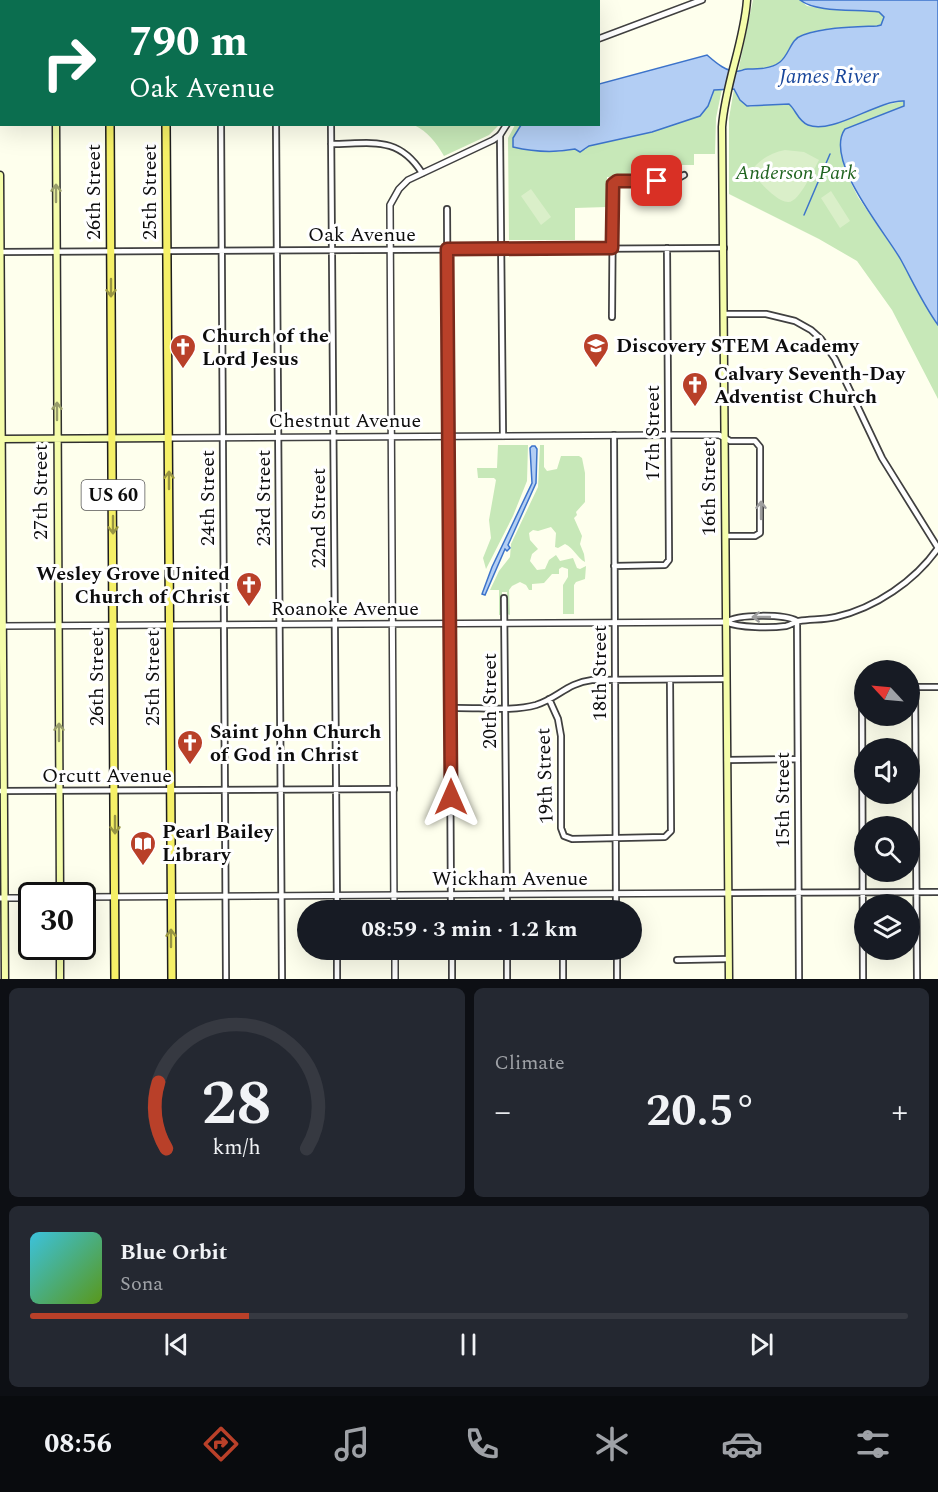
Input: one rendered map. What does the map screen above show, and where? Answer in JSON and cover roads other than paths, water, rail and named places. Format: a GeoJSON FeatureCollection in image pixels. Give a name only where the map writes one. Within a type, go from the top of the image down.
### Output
{"type":"FeatureCollection","features":[{"type":"Feature","properties":{"kind":"main road","name":"16th Street"},"geometry":{"type":"LineString","coordinates":[[729,979],[722,127],[747,0]]}},
{"type":"Feature","properties":{"kind":"main road","name":"27th Street"},"geometry":{"type":"LineString","coordinates":[[56,126],[60,882]]}},
{"type":"Feature","properties":{"kind":"main road","name":"26th Street"},"geometry":{"type":"LineString","coordinates":[[110,126],[115,979]]}},
{"type":"Feature","properties":{"kind":"main road","name":"25th Street"},"geometry":{"type":"LineString","coordinates":[[166,126],[172,979]]}},
{"type":"Feature","properties":{"kind":"main road"},"geometry":{"type":"LineString","coordinates":[[0,175],[2,898],[5,979]]}},
{"type":"Feature","properties":{"kind":"main road","name":"Chestnut Avenue"},"geometry":{"type":"LineString","coordinates":[[1,439],[168,438]]}},
{"type":"Feature","properties":{"kind":"main road"},"geometry":{"type":"LineString","coordinates":[[60,960],[60,979]]}},
{"type":"Feature","properties":{"kind":"street"},"geometry":{"type":"LineString","coordinates":[[600,38],[687,3],[702,0]]}},
{"type":"Feature","properties":{"kind":"street","name":"24th Street"},"geometry":{"type":"LineString","coordinates":[[221,126],[226,979]]}},
{"type":"Feature","properties":{"kind":"street","name":"23rd Street"},"geometry":{"type":"LineString","coordinates":[[276,126],[282,979]]}},
{"type":"Feature","properties":{"kind":"street","name":"22nd Street"},"geometry":{"type":"LineString","coordinates":[[331,126],[337,900]]}},
{"type":"Feature","properties":{"kind":"street"},"geometry":{"type":"LineString","coordinates":[[394,900],[389,213],[393,199],[404,184],[500,135],[506,126]]}},
{"type":"Feature","properties":{"kind":"street"},"geometry":{"type":"LineString","coordinates":[[500,135],[503,436]]}},
{"type":"Feature","properties":{"kind":"street"},"geometry":{"type":"LineString","coordinates":[[331,144],[393,146],[410,156],[423,173]]}},
{"type":"Feature","properties":{"kind":"street"},"geometry":{"type":"LineString","coordinates":[[612,317],[612,186],[617,181],[673,181],[684,175]]}},
{"type":"Feature","properties":{"kind":"street"},"geometry":{"type":"LineString","coordinates":[[447,209],[451,900]]}},
{"type":"Feature","properties":{"kind":"street","name":"17th Street"},"geometry":{"type":"LineString","coordinates":[[615,566],[669,564],[667,248]]}},
{"type":"Feature","properties":{"kind":"street","name":"Oak Avenue"},"geometry":{"type":"LineString","coordinates":[[0,252],[724,248]]}},
{"type":"Feature","properties":{"kind":"street"},"geometry":{"type":"LineString","coordinates":[[724,314],[766,314],[795,321],[821,339],[835,358],[882,458],[938,548]]}},
{"type":"Feature","properties":{"kind":"street","name":"18th Street"},"geometry":{"type":"LineString","coordinates":[[614,435],[616,900]]}},
{"type":"Feature","properties":{"kind":"street","name":"Chestnut Avenue"},"geometry":{"type":"LineString","coordinates":[[168,438],[719,435],[725,438]]}},
{"type":"Feature","properties":{"kind":"street"},"geometry":{"type":"LineString","coordinates":[[725,438],[730,441],[755,441],[760,447],[760,533],[755,536],[726,536]]}},
{"type":"Feature","properties":{"kind":"street","name":"Roanoke Avenue"},"geometry":{"type":"LineString","coordinates":[[1,626],[726,622],[737,626],[783,626],[796,621],[820,621],[839,617],[873,605],[897,589],[938,548]]}},
{"type":"Feature","properties":{"kind":"street","name":"20th Street"},"geometry":{"type":"LineString","coordinates":[[504,598],[507,900]]}},
{"type":"Feature","properties":{"kind":"street","name":"Roanoke Avenue"},"geometry":{"type":"LineString","coordinates":[[726,622],[736,617],[786,617],[796,621]]}},
{"type":"Feature","properties":{"kind":"street","name":"15th Street"},"geometry":{"type":"LineString","coordinates":[[796,621],[799,979]]}},
{"type":"Feature","properties":{"kind":"street"},"geometry":{"type":"LineString","coordinates":[[450,708],[525,707],[549,699],[577,683],[592,680],[726,679]]}},
{"type":"Feature","properties":{"kind":"street"},"geometry":{"type":"LineString","coordinates":[[616,838],[665,837],[671,831],[670,680]]}},
{"type":"Feature","properties":{"kind":"street"},"geometry":{"type":"LineString","coordinates":[[920,687],[938,687]]}},
{"type":"Feature","properties":{"kind":"street","name":"19th Street"},"geometry":{"type":"LineString","coordinates":[[549,699],[558,718],[561,736],[562,834],[568,838],[616,838]]}},
{"type":"Feature","properties":{"kind":"street"},"geometry":{"type":"LineString","coordinates":[[862,726],[863,979]]}},
{"type":"Feature","properties":{"kind":"street"},"geometry":{"type":"LineString","coordinates":[[913,726],[917,979]]}},
{"type":"Feature","properties":{"kind":"street"},"geometry":{"type":"LineString","coordinates":[[727,760],[797,759]]}},
{"type":"Feature","properties":{"kind":"street","name":"Orcutt Avenue"},"geometry":{"type":"LineString","coordinates":[[2,791],[394,789]]}},
{"type":"Feature","properties":{"kind":"street","name":"Wickham Avenue"},"geometry":{"type":"LineString","coordinates":[[96,897],[938,892]]}},
{"type":"Feature","properties":{"kind":"street"},"geometry":{"type":"LineString","coordinates":[[2,898],[18,898]]}},
{"type":"Feature","properties":{"kind":"street"},"geometry":{"type":"LineString","coordinates":[[677,960],[729,959]]}},
{"type":"Feature","properties":{"kind":"street"},"geometry":{"type":"LineString","coordinates":[[337,960],[337,979]]}},
{"type":"Feature","properties":{"kind":"street"},"geometry":{"type":"LineString","coordinates":[[395,960],[395,979]]}},
{"type":"Feature","properties":{"kind":"street"},"geometry":{"type":"LineString","coordinates":[[452,960],[452,979]]}},
{"type":"Feature","properties":{"kind":"street"},"geometry":{"type":"LineString","coordinates":[[507,960],[507,979]]}},
{"type":"Feature","properties":{"kind":"street"},"geometry":{"type":"LineString","coordinates":[[563,960],[563,979]]}},
{"type":"Feature","properties":{"kind":"street"},"geometry":{"type":"LineString","coordinates":[[617,960],[617,979]]}},
{"type":"Feature","properties":{"kind":"water","name":"James River"},"geometry":{"type":"Polygon","coordinates":[[[800,0],[938,0],[938,325],[901,260],[859,196],[842,159],[840,142],[845,129],[904,106],[904,101],[893,102],[842,122],[818,127],[805,123],[789,104],[747,106],[740,100],[734,89],[714,90],[708,106],[700,116],[652,132],[589,146],[580,152],[575,149],[544,151],[513,147],[513,138],[520,126],[600,126],[600,84],[707,55],[721,66],[735,71],[769,67],[780,62],[795,40],[803,35],[830,29],[877,26],[881,25],[884,17],[879,12],[826,9],[800,0]]]}},
{"type":"Feature","properties":{"kind":"water"},"geometry":{"type":"Polygon","coordinates":[[[532,446],[537,449],[536,483],[508,545],[510,548],[507,551],[505,549],[485,595],[482,594],[492,567],[532,483],[530,448],[532,446]]]}},
{"type":"Feature","properties":{"kind":"waterway"},"geometry":{"type":"LineString","coordinates":[[804,215],[830,154]]}},
{"type":"Feature","properties":{"kind":"place","name":"Discovery STEM Academy"},"geometry":{"type":"Point","coordinates":[596,369]}},
{"type":"Feature","properties":{"kind":"place","name":"Church of the Lord Jesus"},"geometry":{"type":"Point","coordinates":[183,370]}},
{"type":"Feature","properties":{"kind":"place","name":"Calvary Seventh-Day Adventist Church"},"geometry":{"type":"Point","coordinates":[695,408]}},
{"type":"Feature","properties":{"kind":"place","name":"Wesley Grove United Church of Christ"},"geometry":{"type":"Point","coordinates":[249,608]}},
{"type":"Feature","properties":{"kind":"place","name":"Saint John Church of God in Christ"},"geometry":{"type":"Point","coordinates":[190,766]}},
{"type":"Feature","properties":{"kind":"place","name":"Pearl Bailey Library"},"geometry":{"type":"Point","coordinates":[143,867]}},
{"type":"Feature","properties":{"kind":"park label","name":"Anderson Park"},"geometry":{"type":"Point","coordinates":[796,173]}}]}
